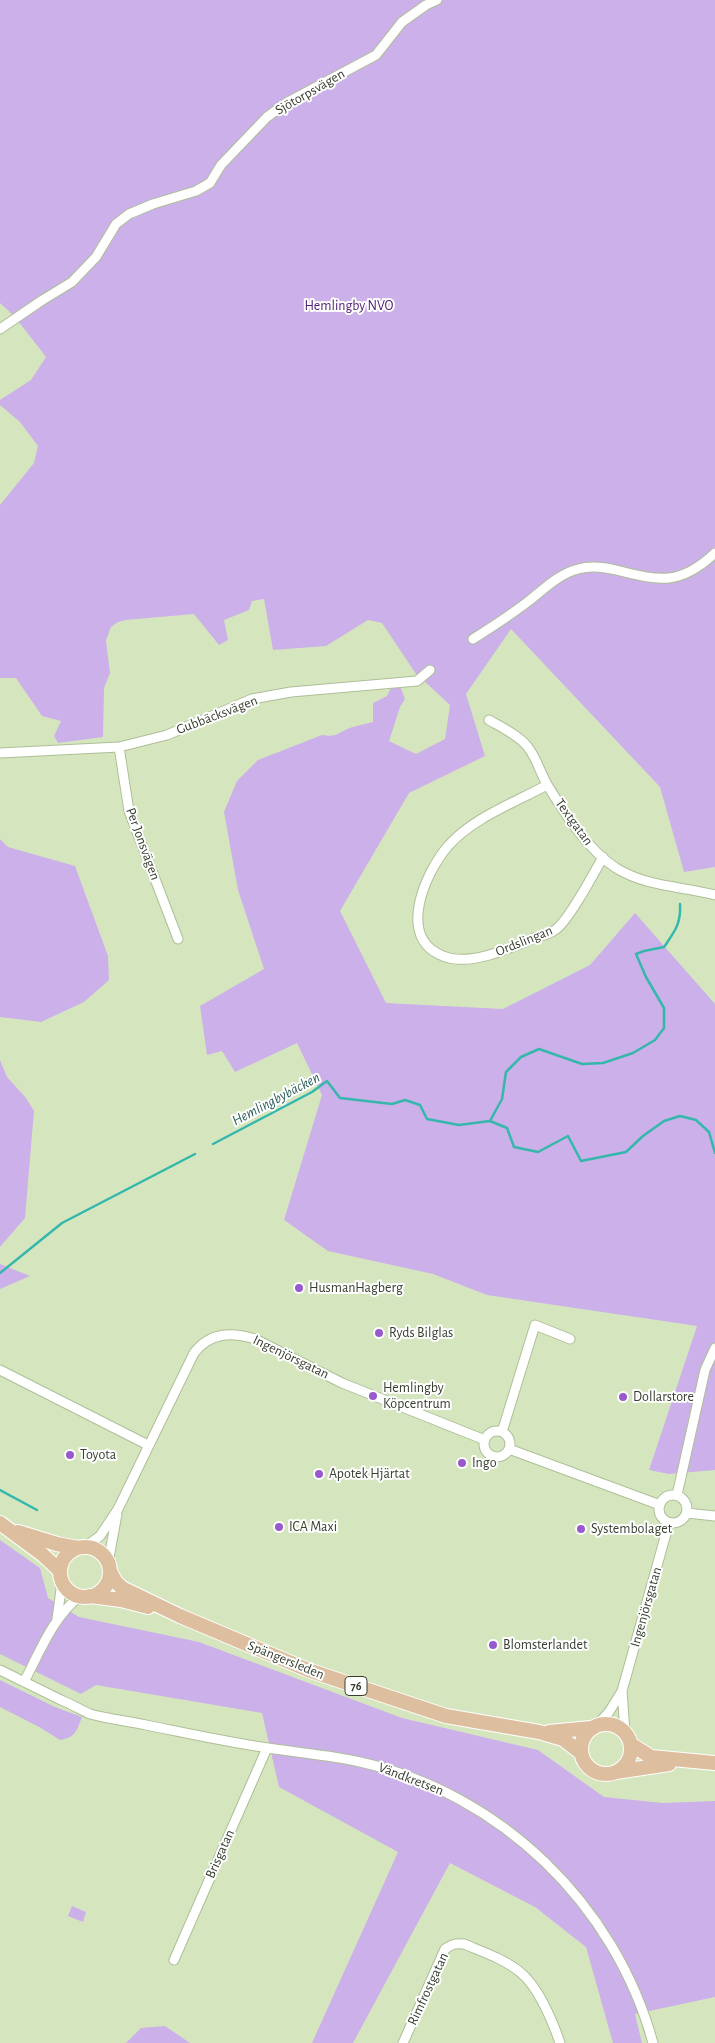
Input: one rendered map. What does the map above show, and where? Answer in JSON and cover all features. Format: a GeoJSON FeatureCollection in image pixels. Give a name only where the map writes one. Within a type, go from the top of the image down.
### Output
{"type":"FeatureCollection","features":[{"type":"Feature","properties":{"kind":"main road","name":"Spängersleden"},"geometry":{"type":"LineString","coordinates":[[3,1525],[57,1544],[82,1547],[99,1552],[109,1567],[115,1581],[122,1588],[180,1616],[308,1670],[446,1716],[539,1732],[563,1739],[581,1753],[588,1766],[601,1774],[686,1761]]}},
{"type":"Feature","properties":{"kind":"main road","name":"Spängersleden"},"geometry":{"type":"LineString","coordinates":[[3,1525],[43,1555],[73,1594],[121,1600],[180,1616]]}},
{"type":"Feature","properties":{"kind":"main road"},"geometry":{"type":"LineString","coordinates":[[61,1576],[65,1556],[82,1547]]}},
{"type":"Feature","properties":{"kind":"main road"},"geometry":{"type":"LineString","coordinates":[[85,1596],[98,1593],[104,1587],[108,1580],[109,1567]]}},
{"type":"Feature","properties":{"kind":"main road","name":"Spängersleden"},"geometry":{"type":"LineString","coordinates":[[539,1732],[612,1724],[626,1732]]}},
{"type":"Feature","properties":{"kind":"main road"},"geometry":{"type":"LineString","coordinates":[[581,1753],[582,1739],[594,1726]]}},
{"type":"Feature","properties":{"kind":"main road"},"geometry":{"type":"LineString","coordinates":[[616,1772],[628,1762],[632,1745],[626,1732]]}},
{"type":"Feature","properties":{"kind":"main road","name":"Spängersleden"},"geometry":{"type":"LineString","coordinates":[[632,1745],[651,1757],[715,1763]]}},
{"type":"Feature","properties":{"kind":"street","name":"Sjötorpsvägen"},"geometry":{"type":"LineString","coordinates":[[0,329],[72,282],[96,258],[116,224],[122,219],[152,204],[196,191],[210,183],[221,165],[267,117],[288,102],[376,55],[402,22],[426,5],[437,0]]}},
{"type":"Feature","properties":{"kind":"street"},"geometry":{"type":"LineString","coordinates":[[473,639],[522,606],[551,582],[580,568],[602,566],[647,578],[672,578],[690,573],[715,553]]}},
{"type":"Feature","properties":{"kind":"street","name":"Gubbäcksvägen"},"geometry":{"type":"LineString","coordinates":[[0,753],[119,747],[167,735],[252,699],[291,692],[417,680],[430,670]]}},
{"type":"Feature","properties":{"kind":"street","name":"Textgatan"},"geometry":{"type":"LineString","coordinates":[[489,720],[526,744],[537,761],[547,785],[588,843],[603,858],[617,868],[639,879],[669,888],[715,895]]}},
{"type":"Feature","properties":{"kind":"street","name":"Per Jonsvägen"},"geometry":{"type":"LineString","coordinates":[[119,747],[129,810],[178,939]]}},
{"type":"Feature","properties":{"kind":"street","name":"Ordslingan"},"geometry":{"type":"LineString","coordinates":[[547,785],[468,828],[448,847],[433,869],[418,904],[418,925],[427,946],[444,957],[466,959],[499,953],[556,930],[565,920],[603,858]]}},
{"type":"Feature","properties":{"kind":"street"},"geometry":{"type":"LineString","coordinates":[[502,1432],[535,1326],[570,1339]]}},
{"type":"Feature","properties":{"kind":"street","name":"Ingenjörsgatan"},"geometry":{"type":"LineString","coordinates":[[82,1547],[100,1536],[118,1509],[189,1362],[200,1345],[209,1338],[220,1334],[232,1334],[255,1339],[342,1382],[485,1440],[485,1448],[493,1456],[500,1456],[508,1449],[660,1505]]}},
{"type":"Feature","properties":{"kind":"street"},"geometry":{"type":"LineString","coordinates":[[677,1495],[705,1370],[715,1348]]}},
{"type":"Feature","properties":{"kind":"street"},"geometry":{"type":"LineString","coordinates":[[0,1370],[148,1445]]}},
{"type":"Feature","properties":{"kind":"street"},"geometry":{"type":"LineString","coordinates":[[485,1440],[490,1434],[502,1432]]}},
{"type":"Feature","properties":{"kind":"street"},"geometry":{"type":"LineString","coordinates":[[502,1432],[510,1441],[508,1449]]}},
{"type":"Feature","properties":{"kind":"street"},"geometry":{"type":"LineString","coordinates":[[677,1495],[685,1501],[687,1513],[679,1522],[669,1523],[659,1513],[660,1505],[667,1496],[677,1495]]}},
{"type":"Feature","properties":{"kind":"street","name":"Ingenjörsgatan"},"geometry":{"type":"LineString","coordinates":[[109,1567],[118,1509]]}},
{"type":"Feature","properties":{"kind":"street"},"geometry":{"type":"LineString","coordinates":[[687,1513],[715,1516]]}},
{"type":"Feature","properties":{"kind":"street","name":"Ingenjörsgatan"},"geometry":{"type":"LineString","coordinates":[[594,1726],[609,1712],[622,1691],[669,1523]]}},
{"type":"Feature","properties":{"kind":"street"},"geometry":{"type":"LineString","coordinates":[[57,1620],[61,1576]]}},
{"type":"Feature","properties":{"kind":"street"},"geometry":{"type":"LineString","coordinates":[[24,1682],[57,1620],[70,1604],[85,1596]]}},
{"type":"Feature","properties":{"kind":"street","name":"Vändkretsen"},"geometry":{"type":"LineString","coordinates":[[0,1670],[90,1714],[268,1748],[340,1758],[390,1769],[446,1792],[507,1830],[559,1876],[584,1905],[606,1934],[639,2002],[653,2043]]}},
{"type":"Feature","properties":{"kind":"street","name":"Ingenjörsgatan"},"geometry":{"type":"LineString","coordinates":[[622,1691],[626,1732]]}},
{"type":"Feature","properties":{"kind":"street","name":"Brisgatan"},"geometry":{"type":"LineString","coordinates":[[174,1960],[268,1748]]}},
{"type":"Feature","properties":{"kind":"street","name":"Rimfrostgatan"},"geometry":{"type":"LineString","coordinates":[[403,2043],[445,1949],[451,1944],[457,1943],[464,1944],[509,1964],[522,1973],[531,1983],[560,2043]]}},
{"type":"Feature","properties":{"kind":"green space","name":"Hemlingby NVO"},"geometry":{"type":"Polygon","coordinates":[[[0,0],[715,0],[715,867],[684,872],[660,787],[511,629],[466,694],[485,756],[409,793],[340,911],[386,1003],[503,1009],[590,965],[635,913],[715,1004],[715,1470],[669,1474],[649,1470],[697,1326],[487,1295],[433,1274],[328,1251],[284,1220],[322,1095],[297,1043],[235,1072],[222,1051],[207,1055],[200,1006],[264,969],[238,890],[224,812],[237,781],[258,760],[322,735],[336,735],[349,728],[373,722],[373,703],[387,696],[391,687],[401,688],[405,699],[400,707],[389,741],[416,754],[445,739],[450,705],[422,679],[420,680],[382,623],[368,620],[326,646],[273,650],[264,599],[252,601],[249,610],[224,620],[228,640],[219,645],[194,614],[118,622],[111,627],[106,640],[110,673],[104,688],[103,737],[58,743],[54,736],[61,721],[42,716],[16,678],[0,678],[0,505],[34,463],[38,446],[20,422],[0,405],[0,400],[31,380],[46,357],[15,317],[0,303],[0,0]]]}},
{"type":"Feature","properties":{"kind":"green space"},"geometry":{"type":"Polygon","coordinates":[[[0,839],[8,847],[75,866],[108,956],[109,980],[84,1002],[41,1022],[0,1017],[0,839]]]}},
{"type":"Feature","properties":{"kind":"green space"},"geometry":{"type":"Polygon","coordinates":[[[0,1060],[7,1077],[26,1098],[34,1111],[25,1218],[0,1247],[0,1060]]]}},
{"type":"Feature","properties":{"kind":"green space"},"geometry":{"type":"Polygon","coordinates":[[[0,1264],[30,1276],[0,1289],[0,1264]]]}},
{"type":"Feature","properties":{"kind":"green space"},"geometry":{"type":"Polygon","coordinates":[[[0,1540],[40,1568],[48,1598],[79,1617],[199,1642],[402,1718],[538,1750],[604,1797],[663,1803],[715,1801],[715,1997],[635,2014],[642,2043],[613,2043],[586,1947],[535,1907],[450,1863],[353,2043],[312,2043],[398,1852],[279,1787],[262,1713],[96,1685],[81,1694],[0,1654],[0,1540]]]}},
{"type":"Feature","properties":{"kind":"green space"},"geometry":{"type":"Polygon","coordinates":[[[0,1680],[55,1707],[82,1717],[75,1733],[60,1740],[0,1707],[0,1680]]]}},
{"type":"Feature","properties":{"kind":"green space"},"geometry":{"type":"Polygon","coordinates":[[[72,1906],[86,1912],[83,1922],[68,1916],[72,1906]]]}},
{"type":"Feature","properties":{"kind":"green space"},"geometry":{"type":"Polygon","coordinates":[[[165,2026],[190,2043],[126,2043],[141,2028],[165,2026]]]}},
{"type":"Feature","properties":{"kind":"waterway"},"geometry":{"type":"LineString","coordinates":[[490,1121],[502,1099],[506,1072],[521,1057],[539,1049],[582,1064],[603,1063],[633,1053],[655,1040],[664,1028],[664,1008],[646,977],[636,954],[664,947],[676,927],[680,904]]}},
{"type":"Feature","properties":{"kind":"waterway","name":"Hemlingbybäcken"},"geometry":{"type":"LineString","coordinates":[[213,1144],[312,1092],[327,1081],[340,1098],[392,1104],[405,1100],[420,1105],[427,1119],[459,1125],[490,1121],[507,1128],[514,1147],[538,1152],[568,1136],[581,1161],[626,1152],[643,1136],[664,1121],[680,1116],[696,1120],[709,1132],[715,1153]]}},
{"type":"Feature","properties":{"kind":"waterway","name":"Hemlingbybäcken"},"geometry":{"type":"LineString","coordinates":[[0,1273],[62,1223],[195,1154]]}},
{"type":"Feature","properties":{"kind":"waterway"},"geometry":{"type":"LineString","coordinates":[[0,1490],[37,1510]]}},
{"type":"Feature","properties":{"kind":"place","name":"HusmanHagberg"},"geometry":{"type":"Point","coordinates":[299,1288]}},
{"type":"Feature","properties":{"kind":"place","name":"Ryds Bilglas"},"geometry":{"type":"Point","coordinates":[379,1333]}},
{"type":"Feature","properties":{"kind":"place","name":"Hemlingby Köpcentrum"},"geometry":{"type":"Point","coordinates":[373,1396]}},
{"type":"Feature","properties":{"kind":"place","name":"Dollarstore"},"geometry":{"type":"Point","coordinates":[623,1397]}},
{"type":"Feature","properties":{"kind":"place","name":"Toyota"},"geometry":{"type":"Point","coordinates":[70,1455]}},
{"type":"Feature","properties":{"kind":"place","name":"Ingo"},"geometry":{"type":"Point","coordinates":[462,1463]}},
{"type":"Feature","properties":{"kind":"place","name":"Apotek Hjärtat"},"geometry":{"type":"Point","coordinates":[319,1474]}},
{"type":"Feature","properties":{"kind":"place","name":"ICA Maxi"},"geometry":{"type":"Point","coordinates":[279,1527]}},
{"type":"Feature","properties":{"kind":"place","name":"Systembolaget"},"geometry":{"type":"Point","coordinates":[581,1529]}},
{"type":"Feature","properties":{"kind":"place","name":"Blomsterlandet"},"geometry":{"type":"Point","coordinates":[493,1645]}}]}
